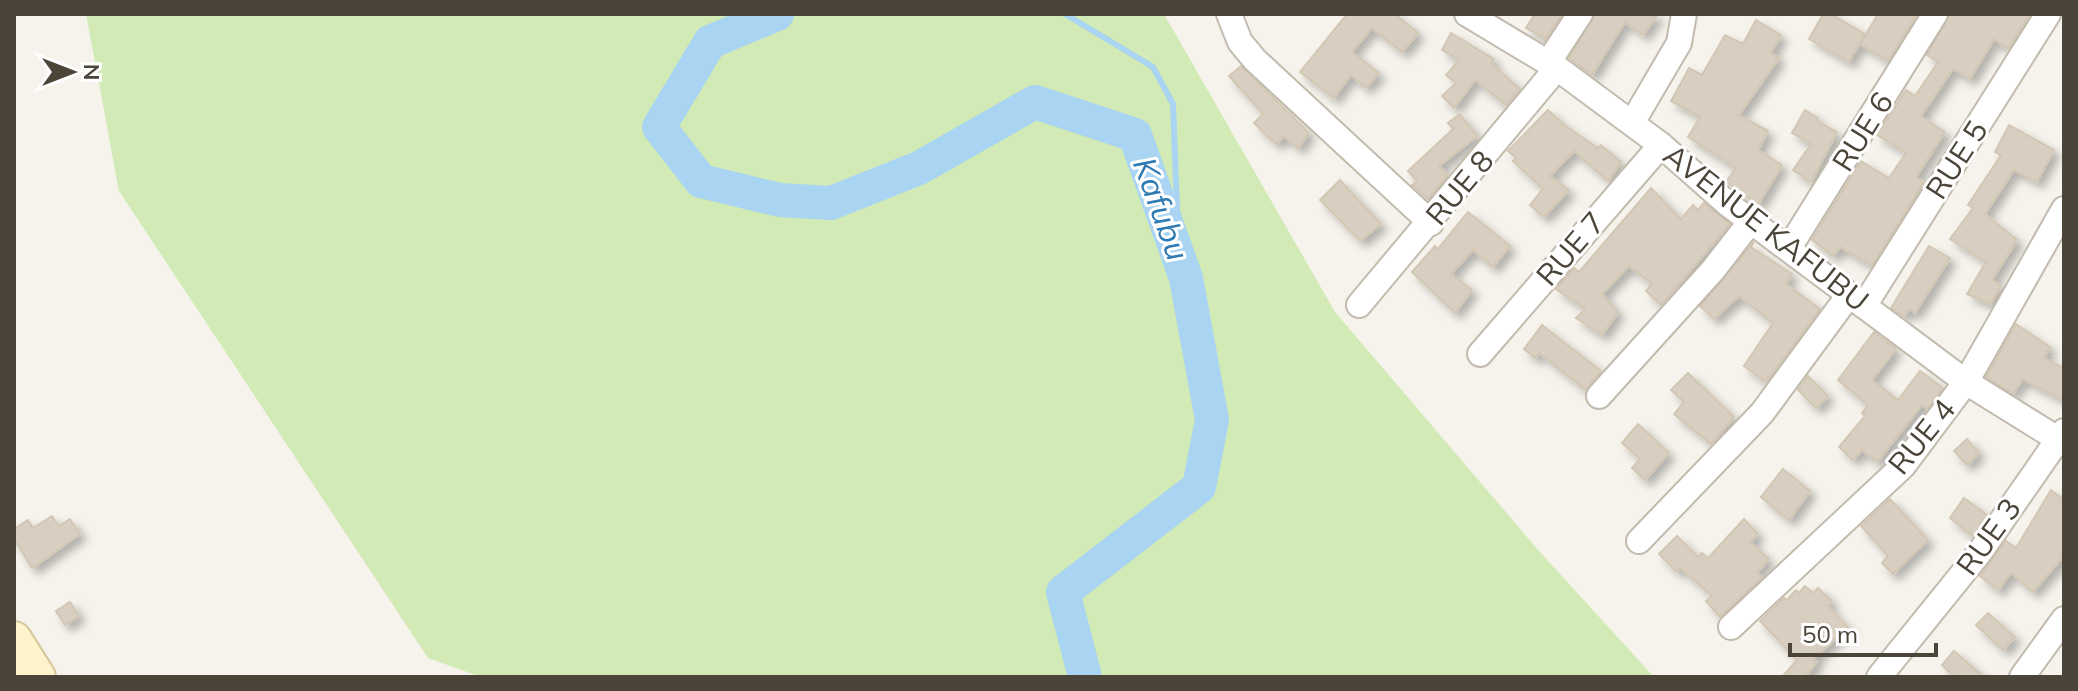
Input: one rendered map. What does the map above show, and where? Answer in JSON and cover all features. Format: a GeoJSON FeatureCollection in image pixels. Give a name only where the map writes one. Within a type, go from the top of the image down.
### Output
{"type":"FeatureCollection","features":[{"type":"Feature","properties":{"kind":"street"},"geometry":{"type":"LineString","coordinates":[[1229,14],[1240,42],[1255,60],[1431,223]]}},
{"type":"Feature","properties":{"kind":"street","name":"AVENUE KAFUBU"},"geometry":{"type":"LineString","coordinates":[[1467,14],[1553,66],[1632,123],[1751,221],[1966,382],[2062,438]]}},
{"type":"Feature","properties":{"kind":"street","name":"RUE 8"},"geometry":{"type":"LineString","coordinates":[[1359,305],[1431,223],[1553,66],[1580,14]]}},
{"type":"Feature","properties":{"kind":"street"},"geometry":{"type":"LineString","coordinates":[[1632,123],[1679,43],[1684,14]]}},
{"type":"Feature","properties":{"kind":"street","name":"RUE 6"},"geometry":{"type":"LineString","coordinates":[[1789,248],[1935,14]]}},
{"type":"Feature","properties":{"kind":"street","name":"RUE 5"},"geometry":{"type":"LineString","coordinates":[[1639,541],[1762,413],[1856,300],[2048,14]]}},
{"type":"Feature","properties":{"kind":"street","name":"RUE 7"},"geometry":{"type":"LineString","coordinates":[[1480,354],[1661,145]]}},
{"type":"Feature","properties":{"kind":"street","name":"RUE 4"},"geometry":{"type":"LineString","coordinates":[[1731,627],[1903,466],[1966,382],[2064,209]]}},
{"type":"Feature","properties":{"kind":"street"},"geometry":{"type":"LineString","coordinates":[[1599,396],[1713,270],[1751,221]]}},
{"type":"Feature","properties":{"kind":"street","name":"RUE 3"},"geometry":{"type":"LineString","coordinates":[[1879,677],[1980,552],[2062,438]]}},
{"type":"Feature","properties":{"kind":"street"},"geometry":{"type":"LineString","coordinates":[[2022,677],[2064,619]]}},
{"type":"Feature","properties":{"kind":"street"},"geometry":{"type":"LineString","coordinates":[[14,639],[38,677]]}},
{"type":"Feature","properties":{"kind":"green space"},"geometry":{"type":"Polygon","coordinates":[[[86,14],[1164,14],[1335,312],[1539,551],[1654,677],[481,677],[428,658],[119,191],[86,14]]]}},
{"type":"Feature","properties":{"kind":"building"},"geometry":{"type":"Polygon","coordinates":[[[1347,14],[1395,14],[1418,33],[1402,52],[1372,28],[1352,52],[1379,73],[1366,88],[1351,75],[1334,98],[1300,72],[1347,14]]]}},
{"type":"Feature","properties":{"kind":"building"},"geometry":{"type":"Polygon","coordinates":[[[1535,14],[1562,14],[1546,39],[1526,28],[1535,14]]]}},
{"type":"Feature","properties":{"kind":"building"},"geometry":{"type":"Polygon","coordinates":[[[1595,14],[1658,14],[1643,35],[1625,22],[1592,75],[1569,58],[1595,14]]]}},
{"type":"Feature","properties":{"kind":"building"},"geometry":{"type":"Polygon","coordinates":[[[1823,14],[1831,14],[1865,34],[1849,62],[1809,39],[1823,14]]]}},
{"type":"Feature","properties":{"kind":"building"},"geometry":{"type":"Polygon","coordinates":[[[1878,14],[1917,14],[1888,61],[1860,44],[1878,14]]]}},
{"type":"Feature","properties":{"kind":"building"},"geometry":{"type":"Polygon","coordinates":[[[1950,14],[2030,14],[2008,49],[1994,39],[1970,79],[1953,69],[1921,116],[1945,132],[1916,177],[1924,182],[1872,266],[1840,247],[1833,256],[1812,240],[1861,161],[1889,178],[1906,153],[1877,135],[1906,90],[1915,96],[1938,62],[1927,55],[1950,14]]]}},
{"type":"Feature","properties":{"kind":"building"},"geometry":{"type":"Polygon","coordinates":[[[1756,20],[1781,35],[1771,53],[1779,58],[1739,115],[1768,131],[1758,150],[1782,165],[1758,205],[1726,182],[1736,168],[1688,137],[1700,117],[1671,101],[1689,68],[1702,75],[1725,35],[1743,44],[1756,20]]]}},
{"type":"Feature","properties":{"kind":"building"},"geometry":{"type":"Polygon","coordinates":[[[1451,33],[1494,59],[1491,63],[1520,89],[1506,105],[1475,80],[1454,108],[1442,96],[1456,83],[1446,75],[1459,60],[1442,50],[1451,33]]]}},
{"type":"Feature","properties":{"kind":"building"},"geometry":{"type":"Polygon","coordinates":[[[1241,66],[1309,133],[1298,148],[1284,136],[1276,144],[1254,123],[1263,114],[1229,76],[1241,66]]]}},
{"type":"Feature","properties":{"kind":"building"},"geometry":{"type":"Polygon","coordinates":[[[1548,110],[1567,127],[1598,148],[1601,145],[1621,162],[1608,181],[1574,151],[1550,176],[1569,190],[1544,217],[1530,205],[1543,189],[1513,161],[1516,158],[1508,151],[1548,110]]]}},
{"type":"Feature","properties":{"kind":"building"},"geometry":{"type":"Polygon","coordinates":[[[1805,110],[1818,118],[1816,121],[1837,132],[1811,182],[1793,170],[1811,144],[1792,133],[1805,110]]]}},
{"type":"Feature","properties":{"kind":"building"},"geometry":{"type":"Polygon","coordinates":[[[1460,114],[1477,136],[1439,166],[1448,175],[1428,199],[1412,185],[1417,181],[1408,171],[1453,129],[1448,123],[1460,114]]]}},
{"type":"Feature","properties":{"kind":"building"},"geometry":{"type":"Polygon","coordinates":[[[2009,125],[2054,150],[2037,182],[2014,170],[1985,214],[2017,240],[1992,280],[2001,286],[1990,304],[1967,294],[1986,262],[1950,239],[1973,208],[1968,205],[2001,155],[1995,152],[2009,125]]]}},
{"type":"Feature","properties":{"kind":"building"},"geometry":{"type":"Polygon","coordinates":[[[1340,180],[1381,224],[1360,241],[1320,200],[1340,180]]]}},
{"type":"Feature","properties":{"kind":"building"},"geometry":{"type":"Polygon","coordinates":[[[1651,188],[1681,219],[1693,205],[1698,210],[1704,203],[1730,224],[1661,305],[1646,291],[1652,284],[1629,266],[1602,294],[1618,312],[1602,335],[1576,318],[1585,309],[1556,289],[1574,268],[1579,272],[1651,188]]]}},
{"type":"Feature","properties":{"kind":"building"},"geometry":{"type":"Polygon","coordinates":[[[1468,212],[1510,246],[1493,267],[1473,250],[1451,274],[1472,290],[1455,313],[1412,272],[1435,246],[1438,249],[1468,212]]]}},
{"type":"Feature","properties":{"kind":"building"},"geometry":{"type":"Polygon","coordinates":[[[1754,242],[1751,247],[1792,274],[1786,284],[1820,309],[1766,382],[1744,366],[1773,323],[1739,296],[1714,319],[1700,306],[1754,242]]]}},
{"type":"Feature","properties":{"kind":"building"},"geometry":{"type":"Polygon","coordinates":[[[1929,246],[1950,258],[1915,313],[1910,309],[1903,316],[1891,308],[1929,246]]]}},
{"type":"Feature","properties":{"kind":"building"},"geometry":{"type":"Polygon","coordinates":[[[2016,324],[2050,347],[2044,358],[2064,368],[2064,400],[2023,379],[2013,394],[1986,377],[2016,324]]]}},
{"type":"Feature","properties":{"kind":"building"},"geometry":{"type":"Polygon","coordinates":[[[1542,325],[1601,371],[1586,390],[1539,353],[1535,358],[1524,349],[1542,325]]]}},
{"type":"Feature","properties":{"kind":"building"},"geometry":{"type":"Polygon","coordinates":[[[1874,332],[1896,349],[1872,380],[1898,400],[1920,371],[1943,388],[1927,409],[1922,405],[1877,462],[1862,450],[1853,460],[1839,447],[1865,416],[1862,413],[1868,405],[1838,380],[1874,332]]]}},
{"type":"Feature","properties":{"kind":"building"},"geometry":{"type":"Polygon","coordinates":[[[1688,373],[1734,417],[1711,444],[1674,414],[1684,402],[1671,390],[1688,373]]]}},
{"type":"Feature","properties":{"kind":"building"},"geometry":{"type":"Polygon","coordinates":[[[1808,376],[1828,396],[1816,408],[1798,390],[1808,376]]]}},
{"type":"Feature","properties":{"kind":"building"},"geometry":{"type":"Polygon","coordinates":[[[1638,424],[1669,453],[1645,480],[1632,468],[1640,459],[1622,443],[1638,424]]]}},
{"type":"Feature","properties":{"kind":"building"},"geometry":{"type":"Polygon","coordinates":[[[1967,439],[1979,453],[1967,465],[1954,451],[1967,439]]]}},
{"type":"Feature","properties":{"kind":"building"},"geometry":{"type":"Polygon","coordinates":[[[1783,469],[1810,491],[1789,520],[1761,497],[1783,469]]]}},
{"type":"Feature","properties":{"kind":"building"},"geometry":{"type":"Polygon","coordinates":[[[2051,490],[2064,500],[2064,556],[2033,592],[2011,573],[1998,590],[1980,576],[2006,541],[2016,548],[2051,490]]]}},
{"type":"Feature","properties":{"kind":"building"},"geometry":{"type":"Polygon","coordinates":[[[1964,498],[1987,515],[1973,536],[1950,518],[1964,498]]]}},
{"type":"Feature","properties":{"kind":"building"},"geometry":{"type":"Polygon","coordinates":[[[1890,499],[1928,540],[1893,574],[1882,563],[1888,556],[1861,526],[1890,499]]]}},
{"type":"Feature","properties":{"kind":"building"},"geometry":{"type":"Polygon","coordinates":[[[52,516],[59,526],[70,519],[80,534],[32,568],[14,539],[14,529],[28,520],[33,528],[52,516]]]}},
{"type":"Feature","properties":{"kind":"building"},"geometry":{"type":"Polygon","coordinates":[[[1744,519],[1758,534],[1750,542],[1769,559],[1757,573],[1762,577],[1720,617],[1706,601],[1712,596],[1680,568],[1677,572],[1659,554],[1677,536],[1698,557],[1702,553],[1708,558],[1744,519]]]}},
{"type":"Feature","properties":{"kind":"building"},"geometry":{"type":"Polygon","coordinates":[[[1805,586],[1813,593],[1818,588],[1832,601],[1828,606],[1848,628],[1813,659],[1817,662],[1805,677],[1782,677],[1797,660],[1760,621],[1784,598],[1787,600],[1805,586]]]}},
{"type":"Feature","properties":{"kind":"building"},"geometry":{"type":"Polygon","coordinates":[[[70,602],[79,616],[65,625],[56,611],[70,602]]]}},
{"type":"Feature","properties":{"kind":"building"},"geometry":{"type":"Polygon","coordinates":[[[1988,613],[2015,637],[2003,650],[1976,625],[1988,613]]]}},
{"type":"Feature","properties":{"kind":"building"},"geometry":{"type":"Polygon","coordinates":[[[1954,651],[1984,677],[1954,677],[1942,665],[1954,651]]]}},
{"type":"Feature","properties":{"kind":"waterway","name":"Kafubu"},"geometry":{"type":"LineString","coordinates":[[777,14],[710,42],[659,127],[701,181],[780,200],[831,203],[919,168],[1035,102],[1135,135],[1186,278],[1212,420],[1199,487],[1063,592],[1085,677]]}},
{"type":"Feature","properties":{"kind":"waterway"},"geometry":{"type":"LineString","coordinates":[[1065,14],[1153,67],[1173,104],[1179,260]]}}]}
